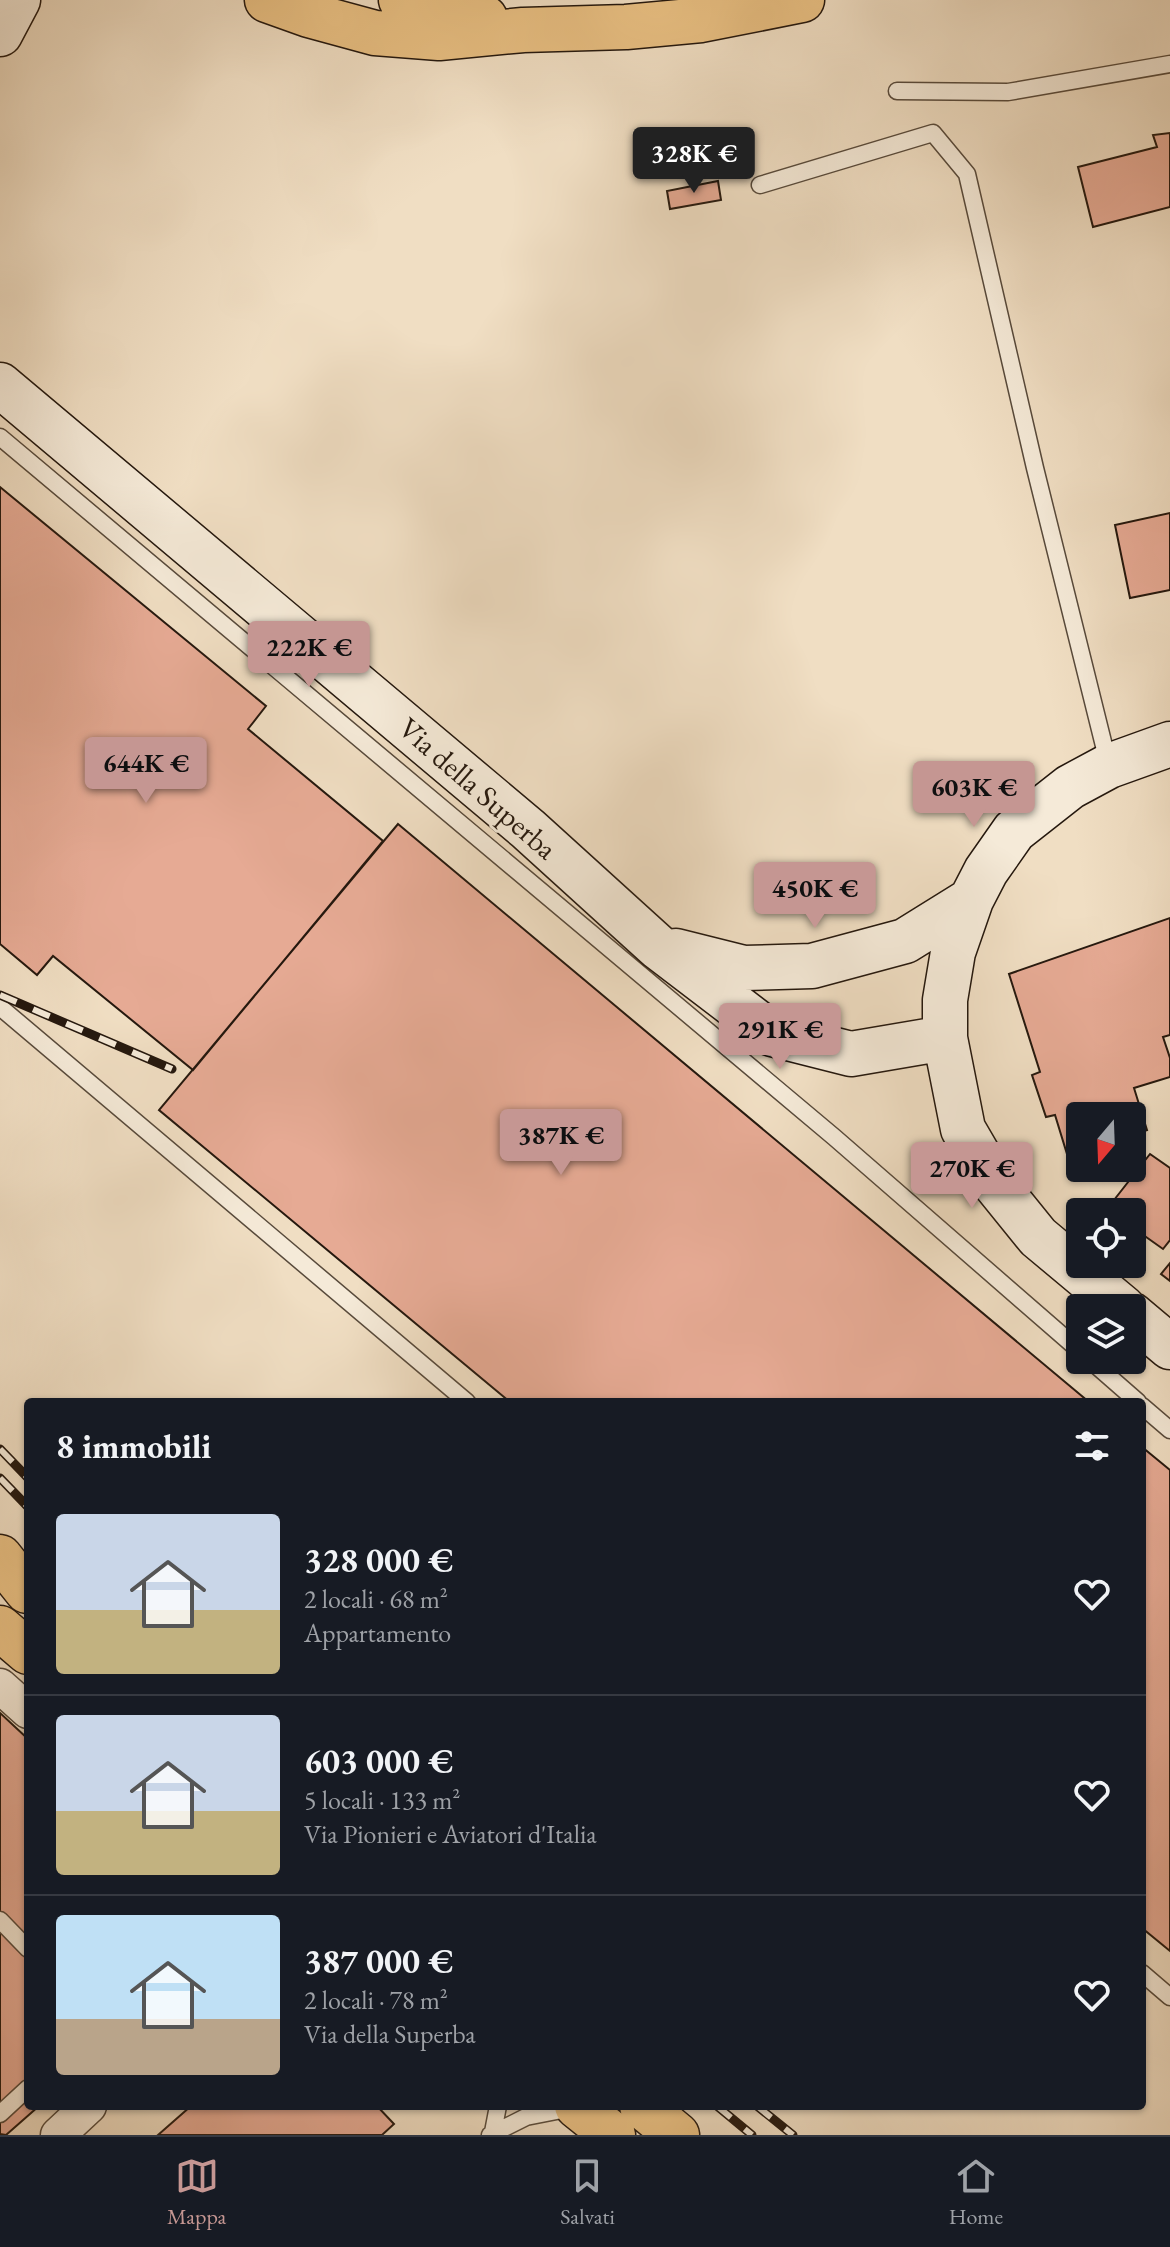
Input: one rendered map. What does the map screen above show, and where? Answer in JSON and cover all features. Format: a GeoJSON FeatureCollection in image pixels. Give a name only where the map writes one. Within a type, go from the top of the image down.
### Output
{"type":"FeatureCollection","features":[{"type":"Feature","properties":{"kind":"main road"},"geometry":{"type":"LineString","coordinates":[[267,0],[375,33],[439,38],[701,20],[802,0]]}},
{"type":"Feature","properties":{"kind":"main road"},"geometry":{"type":"LineString","coordinates":[[401,0],[456,14],[522,24],[626,27]]}},
{"type":"Feature","properties":{"kind":"main road"},"geometry":{"type":"LineString","coordinates":[[0,1557],[18,1583]]}},
{"type":"Feature","properties":{"kind":"main road"},"geometry":{"type":"LineString","coordinates":[[0,1628],[24,1649]]}},
{"type":"Feature","properties":{"kind":"main road"},"geometry":{"type":"LineString","coordinates":[[583,2110],[613,2135]]}},
{"type":"Feature","properties":{"kind":"main road"},"geometry":{"type":"LineString","coordinates":[[647,2110],[677,2135]]}},
{"type":"Feature","properties":{"kind":"street"},"geometry":{"type":"LineString","coordinates":[[0,34],[18,0]]}},
{"type":"Feature","properties":{"kind":"street","name":"Via della Superba"},"geometry":{"type":"LineString","coordinates":[[0,385],[528,829],[658,947],[772,1034],[851,1054],[945,1038]]}},
{"type":"Feature","properties":{"kind":"street"},"geometry":{"type":"LineString","coordinates":[[1106,1294],[1038,1237],[995,1184],[963,1129],[945,1038],[945,1000],[953,952],[971,900],[986,871],[1014,831],[1070,787],[1109,766],[1170,744]]}},
{"type":"Feature","properties":{"kind":"street","name":"Via della Superba"},"geometry":{"type":"LineString","coordinates":[[658,947],[744,968],[812,966],[905,941],[971,900]]}},
{"type":"Feature","properties":{"kind":"street"},"geometry":{"type":"LineString","coordinates":[[768,967],[771,995],[805,1042]]}},
{"type":"Feature","properties":{"kind":"street"},"geometry":{"type":"LineString","coordinates":[[1146,1327],[1170,1347]]}},
{"type":"Feature","properties":{"kind":"street"},"geometry":{"type":"LineString","coordinates":[[0,1686],[24,1707]]}},
{"type":"Feature","properties":{"kind":"street"},"geometry":{"type":"LineString","coordinates":[[58,2135],[85,2110]]}},
{"type":"Feature","properties":{"kind":"lane"},"geometry":{"type":"LineString","coordinates":[[897,91],[1008,92],[1170,64]]}},
{"type":"Feature","properties":{"kind":"lane"},"geometry":{"type":"LineString","coordinates":[[760,185],[933,133],[967,174],[1035,468],[1109,766]]}},
{"type":"Feature","properties":{"kind":"lane"},"geometry":{"type":"LineString","coordinates":[[0,437],[834,1137],[1066,1339]]}},
{"type":"Feature","properties":{"kind":"lane"},"geometry":{"type":"LineString","coordinates":[[0,1007],[462,1398]]}},
{"type":"Feature","properties":{"kind":"lane"},"geometry":{"type":"LineString","coordinates":[[1106,1374],[1133,1398]]}},
{"type":"Feature","properties":{"kind":"lane"},"geometry":{"type":"LineString","coordinates":[[1146,1409],[1170,1430]]}},
{"type":"Feature","properties":{"kind":"lane"},"geometry":{"type":"LineString","coordinates":[[0,1920],[24,1945]]}},
{"type":"Feature","properties":{"kind":"lane"},"geometry":{"type":"LineString","coordinates":[[1146,1976],[1170,1997]]}},
{"type":"Feature","properties":{"kind":"lane"},"geometry":{"type":"LineString","coordinates":[[0,2114],[24,2092]]}},
{"type":"Feature","properties":{"kind":"lane"},"geometry":{"type":"LineString","coordinates":[[491,2134],[497,2110]]}},
{"type":"Feature","properties":{"kind":"lane"},"geometry":{"type":"LineString","coordinates":[[491,2134],[526,2117],[559,2110]]}},
{"type":"Feature","properties":{"kind":"building"},"geometry":{"type":"Polygon","coordinates":[[[1170,133],[1170,207],[1093,227],[1078,167],[1157,147],[1153,135],[1170,133]]]}},
{"type":"Feature","properties":{"kind":"building"},"geometry":{"type":"Polygon","coordinates":[[[718,181],[721,200],[670,209],[667,191],[718,181]]]}},
{"type":"Feature","properties":{"kind":"building"},"geometry":{"type":"Polygon","coordinates":[[[0,487],[266,706],[248,729],[383,841],[193,1070],[53,956],[37,975],[0,944],[0,487]]]}},
{"type":"Feature","properties":{"kind":"building"},"geometry":{"type":"Polygon","coordinates":[[[1170,513],[1170,590],[1130,598],[1115,525],[1170,513]]]}},
{"type":"Feature","properties":{"kind":"building"},"geometry":{"type":"Polygon","coordinates":[[[398,824],[1084,1398],[505,1398],[159,1110],[398,824]]]}},
{"type":"Feature","properties":{"kind":"building"},"geometry":{"type":"Polygon","coordinates":[[[1170,918],[1170,1035],[1163,1037],[1170,1058],[1170,1077],[1134,1088],[1138,1102],[1066,1102],[1066,1151],[1055,1115],[1046,1117],[1032,1075],[1040,1072],[1009,974],[1170,918]]]}},
{"type":"Feature","properties":{"kind":"building"},"geometry":{"type":"Polygon","coordinates":[[[1150,1154],[1170,1168],[1170,1240],[1163,1249],[1146,1237],[1146,1198],[1116,1198],[1128,1182],[1146,1182],[1146,1159],[1150,1154]]]}},
{"type":"Feature","properties":{"kind":"building"},"geometry":{"type":"Polygon","coordinates":[[[1170,1263],[1170,1281],[1161,1274],[1170,1263]]]}},
{"type":"Feature","properties":{"kind":"building"},"geometry":{"type":"Polygon","coordinates":[[[1146,1450],[1170,1470],[1170,1951],[1146,1931],[1146,1450]]]}},
{"type":"Feature","properties":{"kind":"building"},"geometry":{"type":"Polygon","coordinates":[[[0,1713],[24,1735],[24,2110],[34,2110],[6,2135],[0,2134],[0,1713]]]}},
{"type":"Feature","properties":{"kind":"building"},"geometry":{"type":"Polygon","coordinates":[[[186,2110],[381,2110],[394,2124],[382,2135],[158,2135],[186,2110]]]}},
{"type":"Feature","properties":{"kind":"railway"},"geometry":{"type":"LineString","coordinates":[[0,995],[172,1069]]}},
{"type":"Feature","properties":{"kind":"railway"},"geometry":{"type":"LineString","coordinates":[[0,1449],[24,1474]]}},
{"type":"Feature","properties":{"kind":"railway"},"geometry":{"type":"LineString","coordinates":[[0,1478],[24,1503]]}},
{"type":"Feature","properties":{"kind":"railway"},"geometry":{"type":"LineString","coordinates":[[722,2110],[752,2135]]}},
{"type":"Feature","properties":{"kind":"railway"},"geometry":{"type":"LineString","coordinates":[[762,2110],[793,2135]]}}]}
